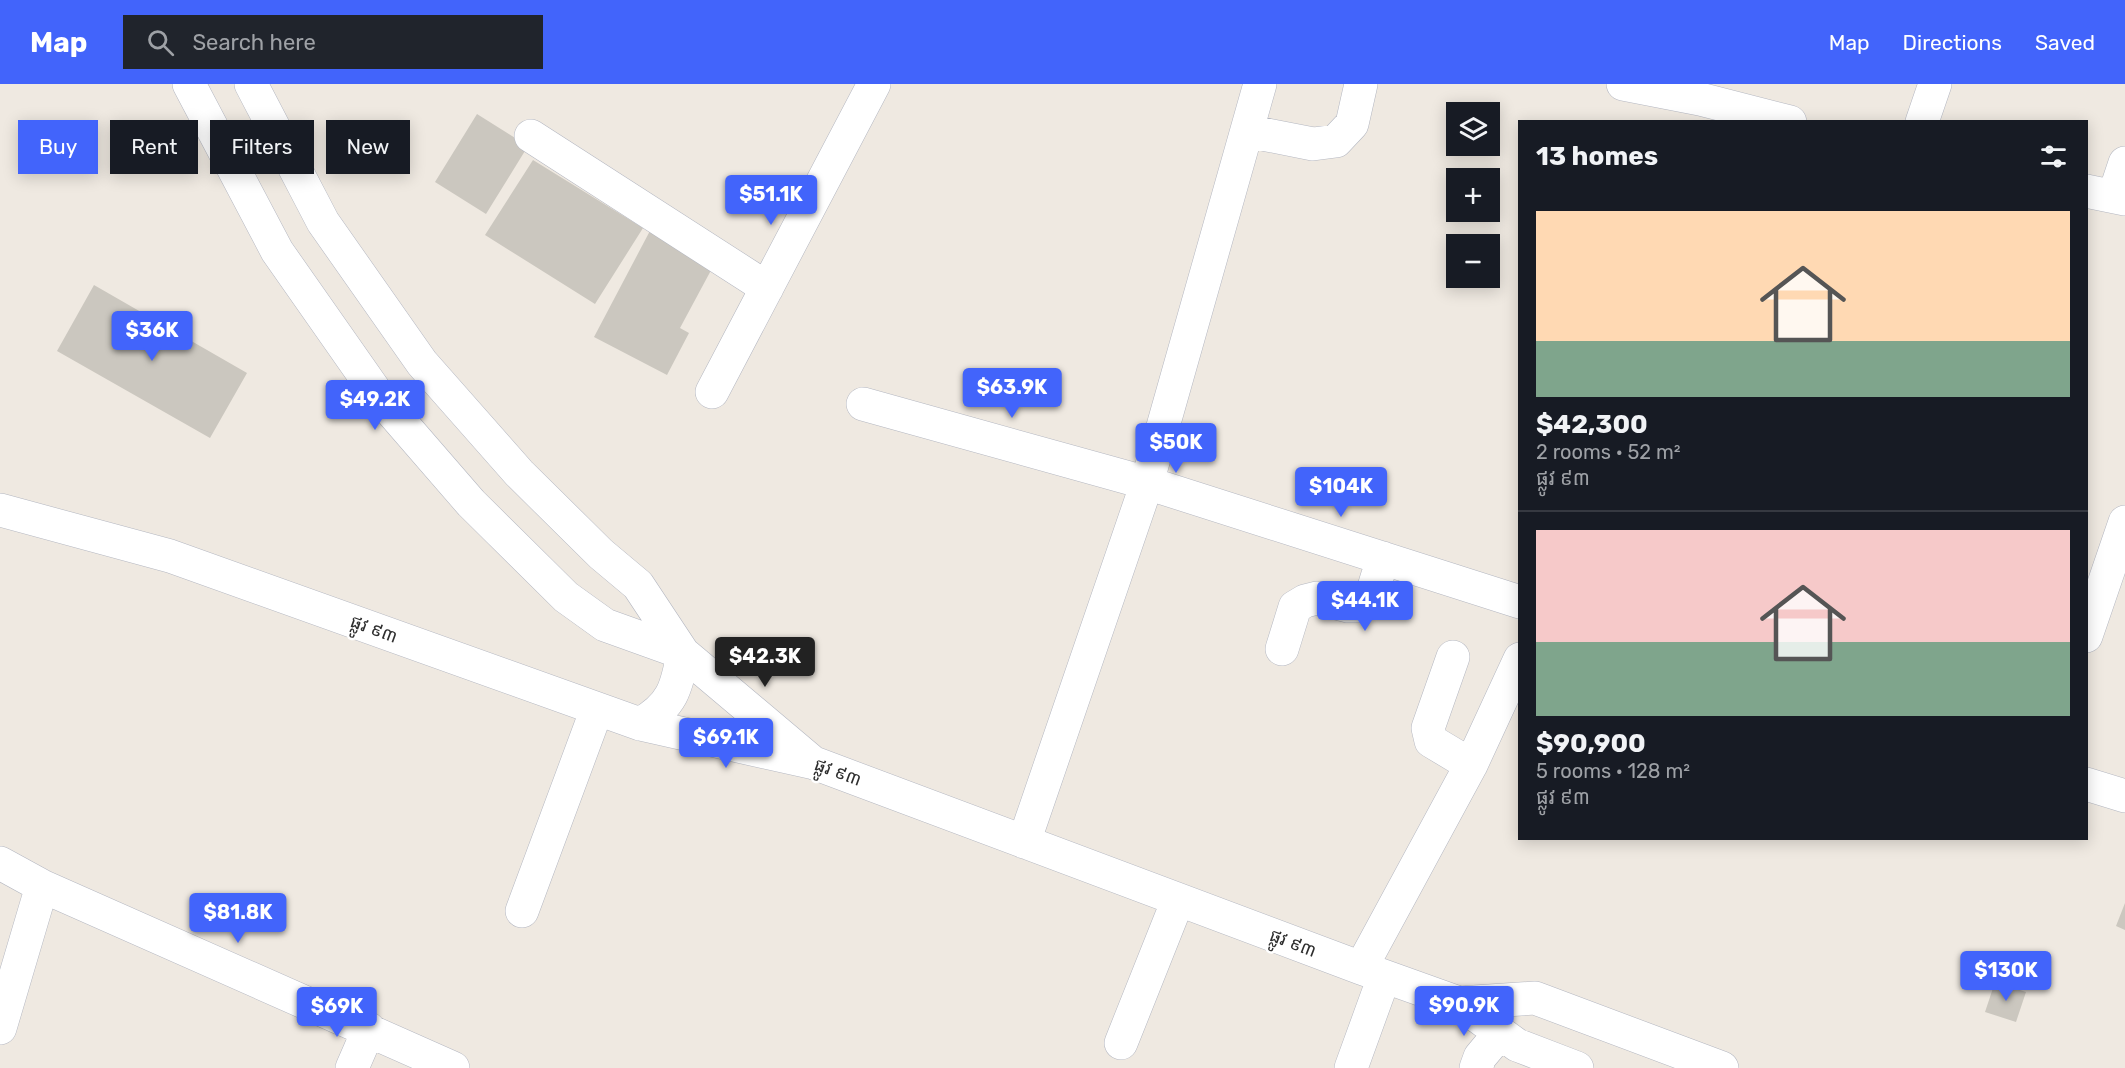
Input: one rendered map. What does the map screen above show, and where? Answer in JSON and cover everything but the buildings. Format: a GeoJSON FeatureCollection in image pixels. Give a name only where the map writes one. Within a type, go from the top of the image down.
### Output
{"type":"FeatureCollection","features":[{"type":"Feature","properties":{"kind":"street"},"geometry":{"type":"LineString","coordinates":[[189,84],[277,251],[387,407],[471,503],[566,597],[605,625],[683,653]]}},
{"type":"Feature","properties":{"kind":"street"},"geometry":{"type":"LineString","coordinates":[[251,84],[323,222],[422,363],[519,473],[601,554],[638,585],[683,653],[814,763]]}},
{"type":"Feature","properties":{"kind":"street"},"geometry":{"type":"LineString","coordinates":[[712,392],[874,84]]}},
{"type":"Feature","properties":{"kind":"street"},"geometry":{"type":"LineString","coordinates":[[1024,842],[1147,483],[1260,84]]}},
{"type":"Feature","properties":{"kind":"street"},"geometry":{"type":"LineString","coordinates":[[1247,130],[1313,144],[1336,141],[1352,124],[1361,84]]}},
{"type":"Feature","properties":{"kind":"street"},"geometry":{"type":"LineString","coordinates":[[1623,84],[1781,120]]}},
{"type":"Feature","properties":{"kind":"street"},"geometry":{"type":"LineString","coordinates":[[1923,120],[1935,84]]}},
{"type":"Feature","properties":{"kind":"street"},"geometry":{"type":"LineString","coordinates":[[531,136],[767,288]]}},
{"type":"Feature","properties":{"kind":"street"},"geometry":{"type":"LineString","coordinates":[[2108,195],[2125,163]]}},
{"type":"Feature","properties":{"kind":"street"},"geometry":{"type":"LineString","coordinates":[[863,404],[1147,483],[1518,601]]}},
{"type":"Feature","properties":{"kind":"street","name":"ផ្លូវ ៩៣"},"geometry":{"type":"LineString","coordinates":[[0,510],[170,556],[640,724],[814,763],[1459,1003],[1517,1046],[1576,1068]]}},
{"type":"Feature","properties":{"kind":"street"},"geometry":{"type":"LineString","coordinates":[[2088,630],[2125,522]]}},
{"type":"Feature","properties":{"kind":"street"},"geometry":{"type":"LineString","coordinates":[[1282,649],[1295,607],[1317,598],[1348,606],[1362,606],[1371,597],[1383,558]]}},
{"type":"Feature","properties":{"kind":"street"},"geometry":{"type":"LineString","coordinates":[[640,724],[657,714],[671,696],[679,678],[683,653]]}},
{"type":"Feature","properties":{"kind":"street"},"geometry":{"type":"LineString","coordinates":[[1453,657],[1428,728],[1429,735],[1431,741],[1471,765]]}},
{"type":"Feature","properties":{"kind":"street"},"geometry":{"type":"LineString","coordinates":[[1351,1068],[1372,972],[1518,663]]}},
{"type":"Feature","properties":{"kind":"street"},"geometry":{"type":"LineString","coordinates":[[522,911],[597,709]]}},
{"type":"Feature","properties":{"kind":"street"},"geometry":{"type":"LineString","coordinates":[[2088,785],[2125,796]]}},
{"type":"Feature","properties":{"kind":"street"},"geometry":{"type":"LineString","coordinates":[[0,863],[42,886],[453,1068]]}},
{"type":"Feature","properties":{"kind":"street"},"geometry":{"type":"LineString","coordinates":[[0,1028],[42,886]]}},
{"type":"Feature","properties":{"kind":"street"},"geometry":{"type":"LineString","coordinates":[[1120,1043],[1178,900]]}},
{"type":"Feature","properties":{"kind":"street","name":"ផ្លូវ ៩៣"},"geometry":{"type":"LineString","coordinates":[[1459,1003],[1535,998],[1722,1068]]}},
{"type":"Feature","properties":{"kind":"street"},"geometry":{"type":"LineString","coordinates":[[352,1068],[369,1029]]}},
{"type":"Feature","properties":{"kind":"street"},"geometry":{"type":"LineString","coordinates":[[1476,1068],[1480,1058],[1500,1033]]}}]}
